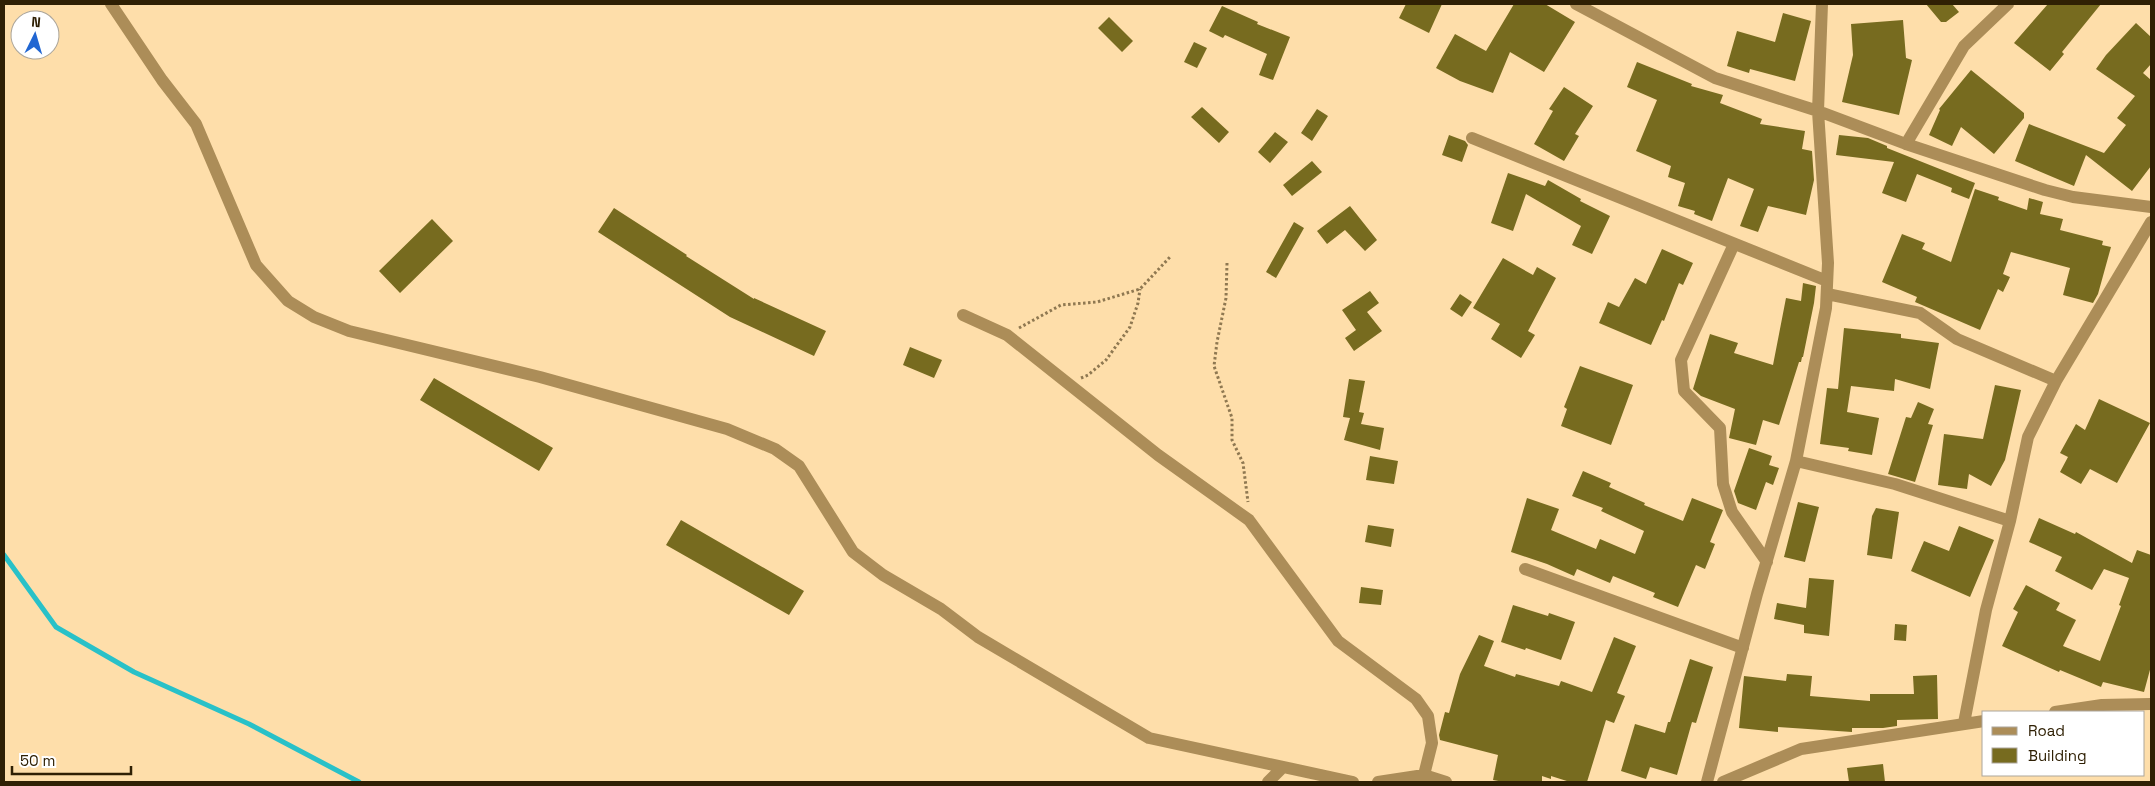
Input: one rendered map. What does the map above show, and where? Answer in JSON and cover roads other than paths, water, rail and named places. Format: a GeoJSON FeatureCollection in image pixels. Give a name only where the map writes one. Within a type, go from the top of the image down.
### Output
{"type":"FeatureCollection","features":[{"type":"Feature","properties":{"kind":"street"},"geometry":{"type":"LineString","coordinates":[[110,4],[196,124],[256,265],[288,301],[314,316],[349,331],[540,377],[718,426],[775,449],[799,466],[853,552],[883,575],[941,609],[978,637],[1149,738],[1353,782]]}},
{"type":"Feature","properties":{"kind":"street"},"geometry":{"type":"LineString","coordinates":[[1576,4],[1715,78],[1818,111],[1906,144],[2045,190],[2072,197],[2151,207]]}},
{"type":"Feature","properties":{"kind":"street"},"geometry":{"type":"LineString","coordinates":[[1707,782],[1796,461],[1826,308],[1828,263],[1818,111],[1822,4]]}},
{"type":"Feature","properties":{"kind":"street"},"geometry":{"type":"LineString","coordinates":[[1906,144],[1964,46],[2008,4]]}},
{"type":"Feature","properties":{"kind":"street"},"geometry":{"type":"LineString","coordinates":[[1472,138],[1734,244],[1827,287],[1920,313],[1958,339],[2056,381]]}},
{"type":"Feature","properties":{"kind":"street"},"geometry":{"type":"LineString","coordinates":[[1964,723],[1986,610],[2010,521],[2028,437],[2056,381],[2151,222]]}},
{"type":"Feature","properties":{"kind":"street"},"geometry":{"type":"LineString","coordinates":[[1734,244],[1681,360],[1684,391],[1720,428],[1723,484],[1732,512],[1767,562]]}},
{"type":"Feature","properties":{"kind":"street"},"geometry":{"type":"LineString","coordinates":[[963,315],[1007,335],[1158,455],[1250,520],[1338,641],[1416,699],[1424,710],[1428,716],[1432,743],[1424,775]]}},
{"type":"Feature","properties":{"kind":"street"},"geometry":{"type":"LineString","coordinates":[[1796,461],[1895,484],[2010,521]]}},
{"type":"Feature","properties":{"kind":"street"},"geometry":{"type":"LineString","coordinates":[[1525,569],[1743,648]]}},
{"type":"Feature","properties":{"kind":"street"},"geometry":{"type":"LineString","coordinates":[[2062,711],[2102,705],[2151,704]]}},
{"type":"Feature","properties":{"kind":"street"},"geometry":{"type":"LineString","coordinates":[[1723,782],[1801,748],[1982,721]]}},
{"type":"Feature","properties":{"kind":"street"},"geometry":{"type":"LineString","coordinates":[[1268,782],[1283,767]]}},
{"type":"Feature","properties":{"kind":"street"},"geometry":{"type":"LineString","coordinates":[[1378,782],[1424,775],[1446,782]]}},
{"type":"Feature","properties":{"kind":"waterway"},"geometry":{"type":"LineString","coordinates":[[4,555],[56,627],[134,672],[249,724],[359,782]]}}]}
